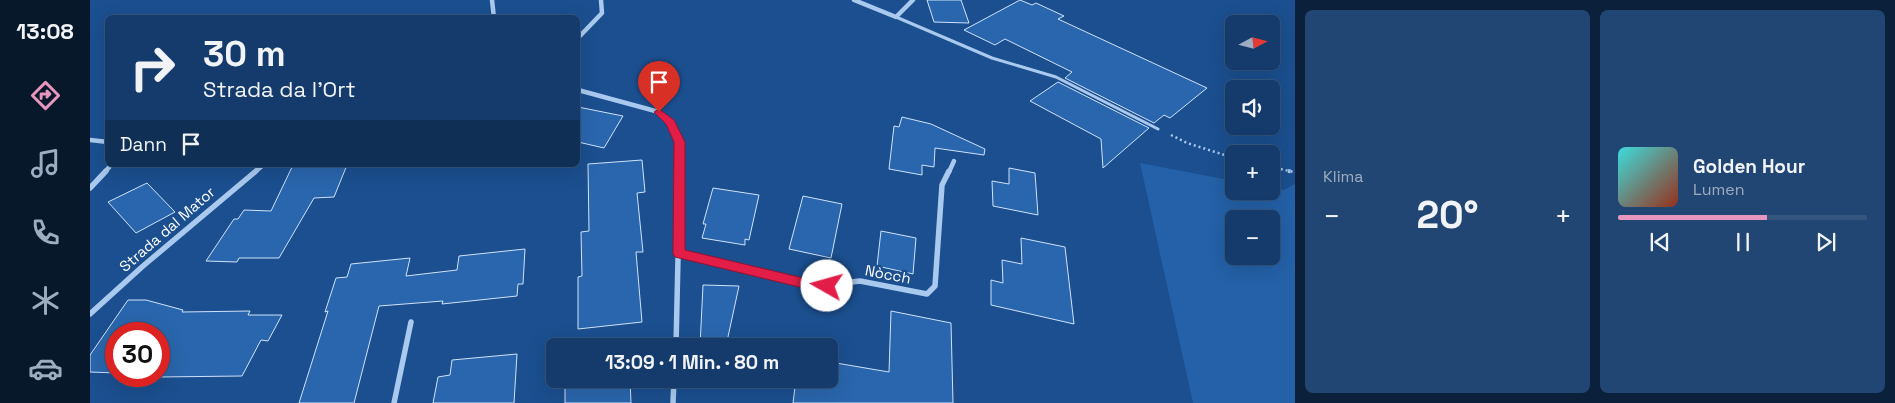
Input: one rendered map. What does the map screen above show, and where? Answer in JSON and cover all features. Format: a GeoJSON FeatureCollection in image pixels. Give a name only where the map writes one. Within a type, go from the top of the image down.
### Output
{"type":"FeatureCollection","features":[{"type":"Feature","properties":{"kind":"street"},"geometry":{"type":"LineString","coordinates":[[492,0],[494,15]]}},
{"type":"Feature","properties":{"kind":"street"},"geometry":{"type":"LineString","coordinates":[[580,36],[602,13],[601,0]]}},
{"type":"Feature","properties":{"kind":"street"},"geometry":{"type":"LineString","coordinates":[[854,0],[896,17],[913,0]]}},
{"type":"Feature","properties":{"kind":"street"},"geometry":{"type":"LineString","coordinates":[[580,90],[659,112],[671,123],[680,142],[676,338]]}},
{"type":"Feature","properties":{"kind":"street"},"geometry":{"type":"LineString","coordinates":[[90,140],[105,142]]}},
{"type":"Feature","properties":{"kind":"street","name":"Nòcch"},"geometry":{"type":"LineString","coordinates":[[679,254],[816,286],[860,281],[927,294],[935,286],[942,185],[954,161]]}},
{"type":"Feature","properties":{"kind":"street"},"geometry":{"type":"LineString","coordinates":[[90,188],[109,167]]}},
{"type":"Feature","properties":{"kind":"street","name":"Strada dal Mator"},"geometry":{"type":"LineString","coordinates":[[90,314],[143,266],[261,167]]}},
{"type":"Feature","properties":{"kind":"street"},"geometry":{"type":"LineString","coordinates":[[394,403],[411,322]]}},
{"type":"Feature","properties":{"kind":"street"},"geometry":{"type":"LineString","coordinates":[[673,403],[674,388]]}},
{"type":"Feature","properties":{"kind":"lane"},"geometry":{"type":"LineString","coordinates":[[896,17],[992,58],[1056,77],[1158,129]]}},
{"type":"Feature","properties":{"kind":"path"},"geometry":{"type":"LineString","coordinates":[[1158,129],[1187,143],[1225,155]]}},
{"type":"Feature","properties":{"kind":"path"},"geometry":{"type":"LineString","coordinates":[[1280,169],[1295,172]]}},
{"type":"Feature","properties":{"kind":"shaded area"},"geometry":{"type":"Polygon","coordinates":[[[1140,163],[1225,179],[1225,200],[1280,200],[1280,189],[1284,190],[1295,184],[1295,403],[1193,403],[1140,163]]]}},
{"type":"Feature","properties":{"kind":"building"},"geometry":{"type":"Polygon","coordinates":[[[927,0],[961,0],[969,23],[934,22],[927,0]]]}},
{"type":"Feature","properties":{"kind":"building"},"geometry":{"type":"Polygon","coordinates":[[[1020,0],[1032,5],[1036,3],[1064,16],[1058,19],[1207,88],[1170,118],[1164,115],[1154,123],[1065,78],[1072,72],[1005,39],[995,45],[964,30],[1020,0]]]}},
{"type":"Feature","properties":{"kind":"building"},"geometry":{"type":"Polygon","coordinates":[[[1058,82],[1149,128],[1103,168],[1101,139],[1030,101],[1058,82]]]}},
{"type":"Feature","properties":{"kind":"building"},"geometry":{"type":"Polygon","coordinates":[[[580,107],[623,116],[604,148],[580,142],[580,107]]]}},
{"type":"Feature","properties":{"kind":"building"},"geometry":{"type":"Polygon","coordinates":[[[902,117],[931,124],[985,149],[984,155],[935,148],[934,167],[922,165],[922,175],[889,169],[894,126],[899,127],[902,117]]]}},
{"type":"Feature","properties":{"kind":"building"},"geometry":{"type":"Polygon","coordinates":[[[642,160],[645,192],[637,193],[643,252],[636,252],[642,322],[578,329],[578,277],[582,276],[581,232],[589,231],[588,164],[642,160]]]}},
{"type":"Feature","properties":{"kind":"building"},"geometry":{"type":"Polygon","coordinates":[[[292,167],[346,167],[334,197],[314,198],[279,258],[239,258],[237,262],[206,261],[234,219],[238,219],[244,210],[271,211],[292,167]]]}},
{"type":"Feature","properties":{"kind":"building"},"geometry":{"type":"Polygon","coordinates":[[[1009,168],[1035,173],[1038,215],[993,206],[992,181],[1009,184],[1009,168]]]}},
{"type":"Feature","properties":{"kind":"building"},"geometry":{"type":"Polygon","coordinates":[[[147,183],[175,212],[136,233],[108,202],[147,183]]]}},
{"type":"Feature","properties":{"kind":"building"},"geometry":{"type":"Polygon","coordinates":[[[713,188],[759,195],[749,240],[745,239],[745,245],[702,238],[706,224],[703,224],[713,188]]]}},
{"type":"Feature","properties":{"kind":"building"},"geometry":{"type":"Polygon","coordinates":[[[803,196],[842,204],[831,258],[789,249],[803,196]]]}},
{"type":"Feature","properties":{"kind":"building"},"geometry":{"type":"Polygon","coordinates":[[[881,231],[916,238],[913,274],[877,266],[881,231]]]}},
{"type":"Feature","properties":{"kind":"building"},"geometry":{"type":"Polygon","coordinates":[[[1021,238],[1065,247],[1074,324],[991,305],[991,280],[1003,283],[1002,260],[1022,264],[1021,238]]]}},
{"type":"Feature","properties":{"kind":"building"},"geometry":{"type":"Polygon","coordinates":[[[525,249],[523,284],[518,284],[517,296],[442,304],[443,301],[379,306],[354,403],[299,403],[328,311],[325,312],[336,278],[347,277],[351,264],[410,258],[406,276],[457,270],[459,256],[525,249]]]}},
{"type":"Feature","properties":{"kind":"building"},"geometry":{"type":"Polygon","coordinates":[[[703,285],[739,286],[728,338],[700,338],[703,285]]]}},
{"type":"Feature","properties":{"kind":"building"},"geometry":{"type":"Polygon","coordinates":[[[128,300],[146,300],[183,310],[182,312],[250,311],[248,315],[282,315],[268,341],[261,340],[242,376],[170,377],[170,322],[113,322],[128,300]]]}},
{"type":"Feature","properties":{"kind":"building"},"geometry":{"type":"Polygon","coordinates":[[[891,311],[951,323],[953,403],[793,403],[795,388],[838,388],[838,363],[889,372],[891,311]]]}},
{"type":"Feature","properties":{"kind":"building"},"geometry":{"type":"Polygon","coordinates":[[[105,333],[105,373],[90,372],[90,355],[105,333]]]}},
{"type":"Feature","properties":{"kind":"building"},"geometry":{"type":"Polygon","coordinates":[[[517,354],[514,403],[433,403],[438,377],[450,375],[452,360],[517,354]]]}},
{"type":"Feature","properties":{"kind":"building"},"geometry":{"type":"Polygon","coordinates":[[[565,388],[630,388],[631,403],[565,403],[565,388]]]}},
{"type":"Feature","properties":{"kind":"route"},"geometry":{"type":"LineString","coordinates":[[659,112],[671,123],[680,142],[679,254],[816,286],[827,286]]}}]}
